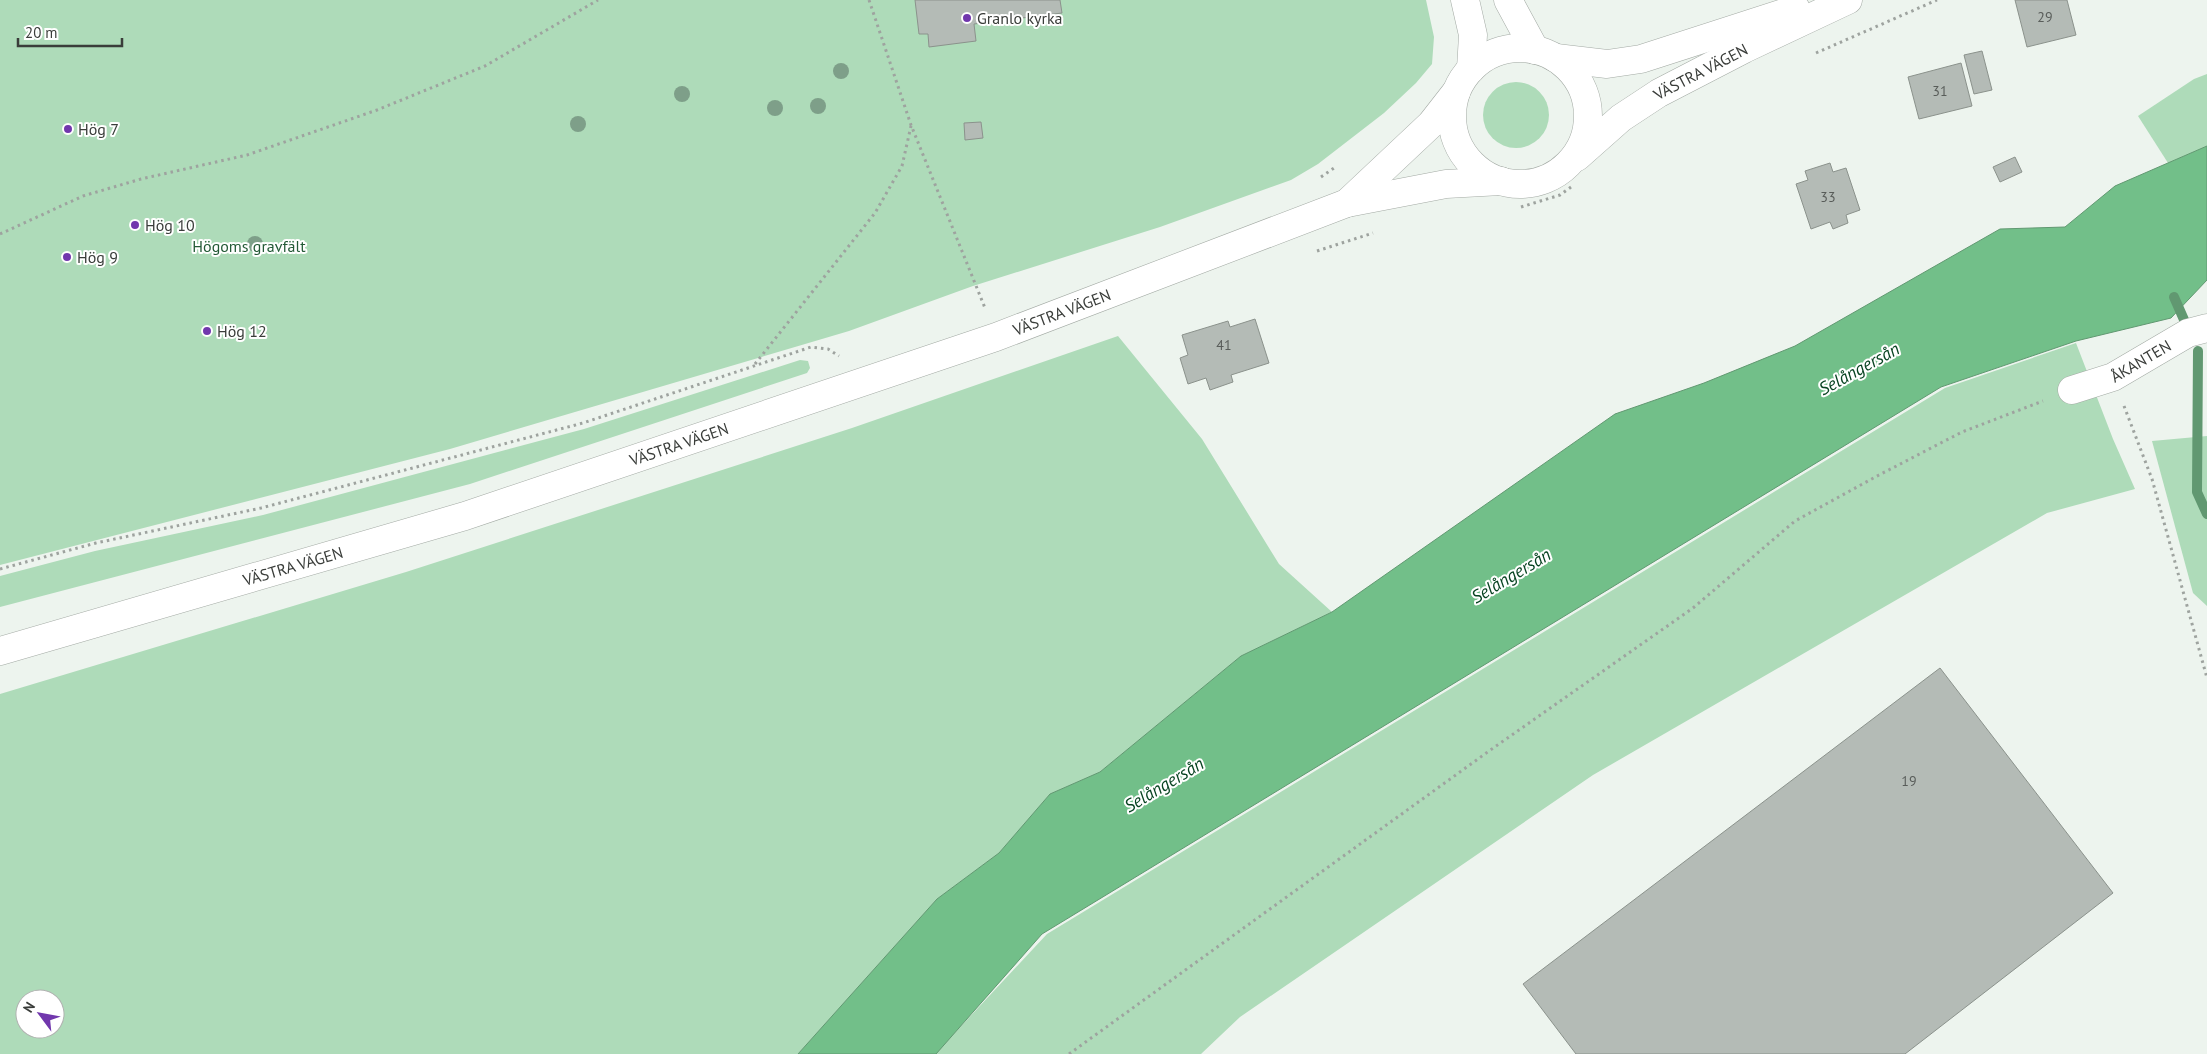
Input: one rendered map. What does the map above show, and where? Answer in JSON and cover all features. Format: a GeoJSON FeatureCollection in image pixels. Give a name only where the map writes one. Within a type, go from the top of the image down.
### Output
{"type":"FeatureCollection","features":[{"type":"Feature","properties":{"kind":"street"},"geometry":{"type":"LineString","coordinates":[[1465,0],[1473,35],[1471,69]]}},
{"type":"Feature","properties":{"kind":"street"},"geometry":{"type":"LineString","coordinates":[[1508,0],[1546,54]]}},
{"type":"Feature","properties":{"kind":"street","name":"VÄSTRA VÄGEN"},"geometry":{"type":"LineString","coordinates":[[1546,54],[1607,64],[1641,59],[1822,0]]}},
{"type":"Feature","properties":{"kind":"street","name":"VÄSTRA VÄGEN"},"geometry":{"type":"LineString","coordinates":[[1566,166],[1621,118],[1659,93],[1744,49],[1848,0]]}},
{"type":"Feature","properties":{"kind":"street"},"geometry":{"type":"LineString","coordinates":[[1518,48],[1546,54],[1569,69],[1579,82],[1586,103],[1588,119],[1585,136],[1580,147],[1566,166],[1552,176],[1537,182],[1525,184],[1501,181],[1487,176],[1474,167],[1464,155],[1454,135],[1452,119],[1456,92],[1464,77],[1486,56],[1518,48]]}},
{"type":"Feature","properties":{"kind":"street","name":"VÄSTRA VÄGEN"},"geometry":{"type":"LineString","coordinates":[[1347,203],[1431,124],[1456,92]]}},
{"type":"Feature","properties":{"kind":"street","name":"VÄSTRA VÄGEN"},"geometry":{"type":"LineString","coordinates":[[0,651],[465,516],[996,337],[1347,203],[1446,184],[1501,181]]}},
{"type":"Feature","properties":{"kind":"street","name":"ÅKANTEN"},"geometry":{"type":"LineString","coordinates":[[2072,390],[2113,378],[2188,333],[2207,328]]}},
{"type":"Feature","properties":{"kind":"path"},"geometry":{"type":"LineString","coordinates":[[0,234],[83,196],[141,179],[247,155],[377,110],[485,66],[598,0]]}},
{"type":"Feature","properties":{"kind":"path"},"geometry":{"type":"LineString","coordinates":[[869,0],[911,125],[986,311]]}},
{"type":"Feature","properties":{"kind":"path"},"geometry":{"type":"LineString","coordinates":[[754,365],[875,213],[902,166],[911,125]]}},
{"type":"Feature","properties":{"kind":"path"},"geometry":{"type":"LineString","coordinates":[[1315,180],[1339,165]]}},
{"type":"Feature","properties":{"kind":"path"},"geometry":{"type":"LineString","coordinates":[[0,569],[96,543],[261,508],[583,423],[811,347],[828,349],[842,358]]}},
{"type":"Feature","properties":{"kind":"path"},"geometry":{"type":"LineString","coordinates":[[2113,378],[2152,479],[2207,678]]}},
{"type":"Feature","properties":{"kind":"path"},"geometry":{"type":"LineString","coordinates":[[1069,1054],[1481,757],[1693,608],[1795,521],[1879,474],[1962,432],[2072,390]]}},
{"type":"Feature","properties":{"kind":"green space","name":"Högoms gravfält"},"geometry":{"type":"Polygon","coordinates":[[[0,0],[1426,0],[1434,37],[1432,64],[1416,83],[1384,113],[1318,164],[1291,180],[1160,227],[973,286],[849,331],[450,449],[0,565],[0,0]]]}},
{"type":"Feature","properties":{"kind":"green space"},"geometry":{"type":"Polygon","coordinates":[[[2207,74],[2207,146],[2168,163],[2138,116],[2194,79],[2207,74]]]}},
{"type":"Feature","properties":{"kind":"green space"},"geometry":{"type":"Polygon","coordinates":[[[1516,82],[1529,85],[1539,92],[1546,102],[1549,115],[1546,128],[1539,138],[1529,145],[1516,148],[1503,145],[1493,138],[1486,128],[1483,115],[1486,102],[1493,92],[1503,85],[1516,82]]]}},
{"type":"Feature","properties":{"kind":"green space"},"geometry":{"type":"Polygon","coordinates":[[[1118,336],[1202,439],[1279,564],[1332,612],[1241,656],[1100,772],[1050,794],[999,853],[937,899],[798,1054],[0,1054],[0,694],[406,572],[852,428],[1118,336]]]}},
{"type":"Feature","properties":{"kind":"green space"},"geometry":{"type":"Polygon","coordinates":[[[2076,343],[2113,439],[2135,489],[2047,513],[1593,775],[1240,1017],[1201,1054],[935,1054],[1047,934],[1945,388],[2076,343]]]}},
{"type":"Feature","properties":{"kind":"green space"},"geometry":{"type":"Polygon","coordinates":[[[800,360],[808,361],[810,368],[807,373],[470,484],[0,607],[0,576],[95,551],[263,515],[584,429],[800,360]]]}},
{"type":"Feature","properties":{"kind":"green space"},"geometry":{"type":"Polygon","coordinates":[[[2207,436],[2207,606],[2193,593],[2152,441],[2207,436]]]}},
{"type":"Feature","properties":{"kind":"water","name":"Selångersån"},"geometry":{"type":"Polygon","coordinates":[[[2207,146],[2207,280],[2171,318],[2076,341],[1941,387],[1042,934],[936,1054],[798,1054],[937,899],[999,853],[1050,794],[1100,772],[1241,656],[1332,612],[1615,414],[1704,383],[1795,346],[2000,229],[2065,227],[2115,186],[2207,146]]]}},
{"type":"Feature","properties":{"kind":"building","name":"Granlo kyrka"},"geometry":{"type":"Polygon","coordinates":[[[915,0],[1060,0],[1062,13],[974,24],[976,41],[929,47],[928,34],[919,34],[915,0]]]}},
{"type":"Feature","properties":{"kind":"building"},"geometry":{"type":"Polygon","coordinates":[[[2015,0],[2067,0],[2076,35],[2027,47],[2015,0]]]}},
{"type":"Feature","properties":{"kind":"building"},"geometry":{"type":"Polygon","coordinates":[[[1982,51],[1992,90],[1974,94],[1964,55],[1982,51]]]}},
{"type":"Feature","properties":{"kind":"building"},"geometry":{"type":"Polygon","coordinates":[[[1961,63],[1972,106],[1919,119],[1908,77],[1961,63]]]}},
{"type":"Feature","properties":{"kind":"building"},"geometry":{"type":"Polygon","coordinates":[[[981,122],[983,138],[965,140],[964,123],[981,122]]]}},
{"type":"Feature","properties":{"kind":"building"},"geometry":{"type":"Polygon","coordinates":[[[2015,157],[2022,172],[2000,182],[1993,167],[2015,157]]]}},
{"type":"Feature","properties":{"kind":"building"},"geometry":{"type":"Polygon","coordinates":[[[1830,163],[1833,172],[1846,168],[1860,210],[1846,215],[1848,223],[1833,229],[1830,222],[1811,229],[1796,184],[1808,180],[1805,171],[1830,163]]]}},
{"type":"Feature","properties":{"kind":"building"},"geometry":{"type":"Polygon","coordinates":[[[1255,319],[1269,363],[1231,375],[1233,382],[1210,390],[1206,378],[1188,384],[1180,358],[1188,355],[1182,335],[1228,321],[1230,327],[1255,319]]]}},
{"type":"Feature","properties":{"kind":"building"},"geometry":{"type":"Polygon","coordinates":[[[1940,668],[2113,893],[1905,1054],[1576,1054],[1523,984],[1940,668]]]}},
{"type":"Feature","properties":{"kind":"waterway"},"geometry":{"type":"LineString","coordinates":[[2174,297],[2185,322]]}},
{"type":"Feature","properties":{"kind":"waterway"},"geometry":{"type":"LineString","coordinates":[[2198,351],[2197,492],[2207,514]]}},
{"type":"Feature","properties":{"kind":"place","name":"Granlo kyrka"},"geometry":{"type":"Point","coordinates":[967,18]}},
{"type":"Feature","properties":{"kind":"place","name":"Hög 7"},"geometry":{"type":"Point","coordinates":[68,129]}},
{"type":"Feature","properties":{"kind":"place","name":"Hög 10"},"geometry":{"type":"Point","coordinates":[135,225]}},
{"type":"Feature","properties":{"kind":"place","name":"Hög 9"},"geometry":{"type":"Point","coordinates":[67,257]}},
{"type":"Feature","properties":{"kind":"place","name":"Hög 12"},"geometry":{"type":"Point","coordinates":[207,331]}}]}
